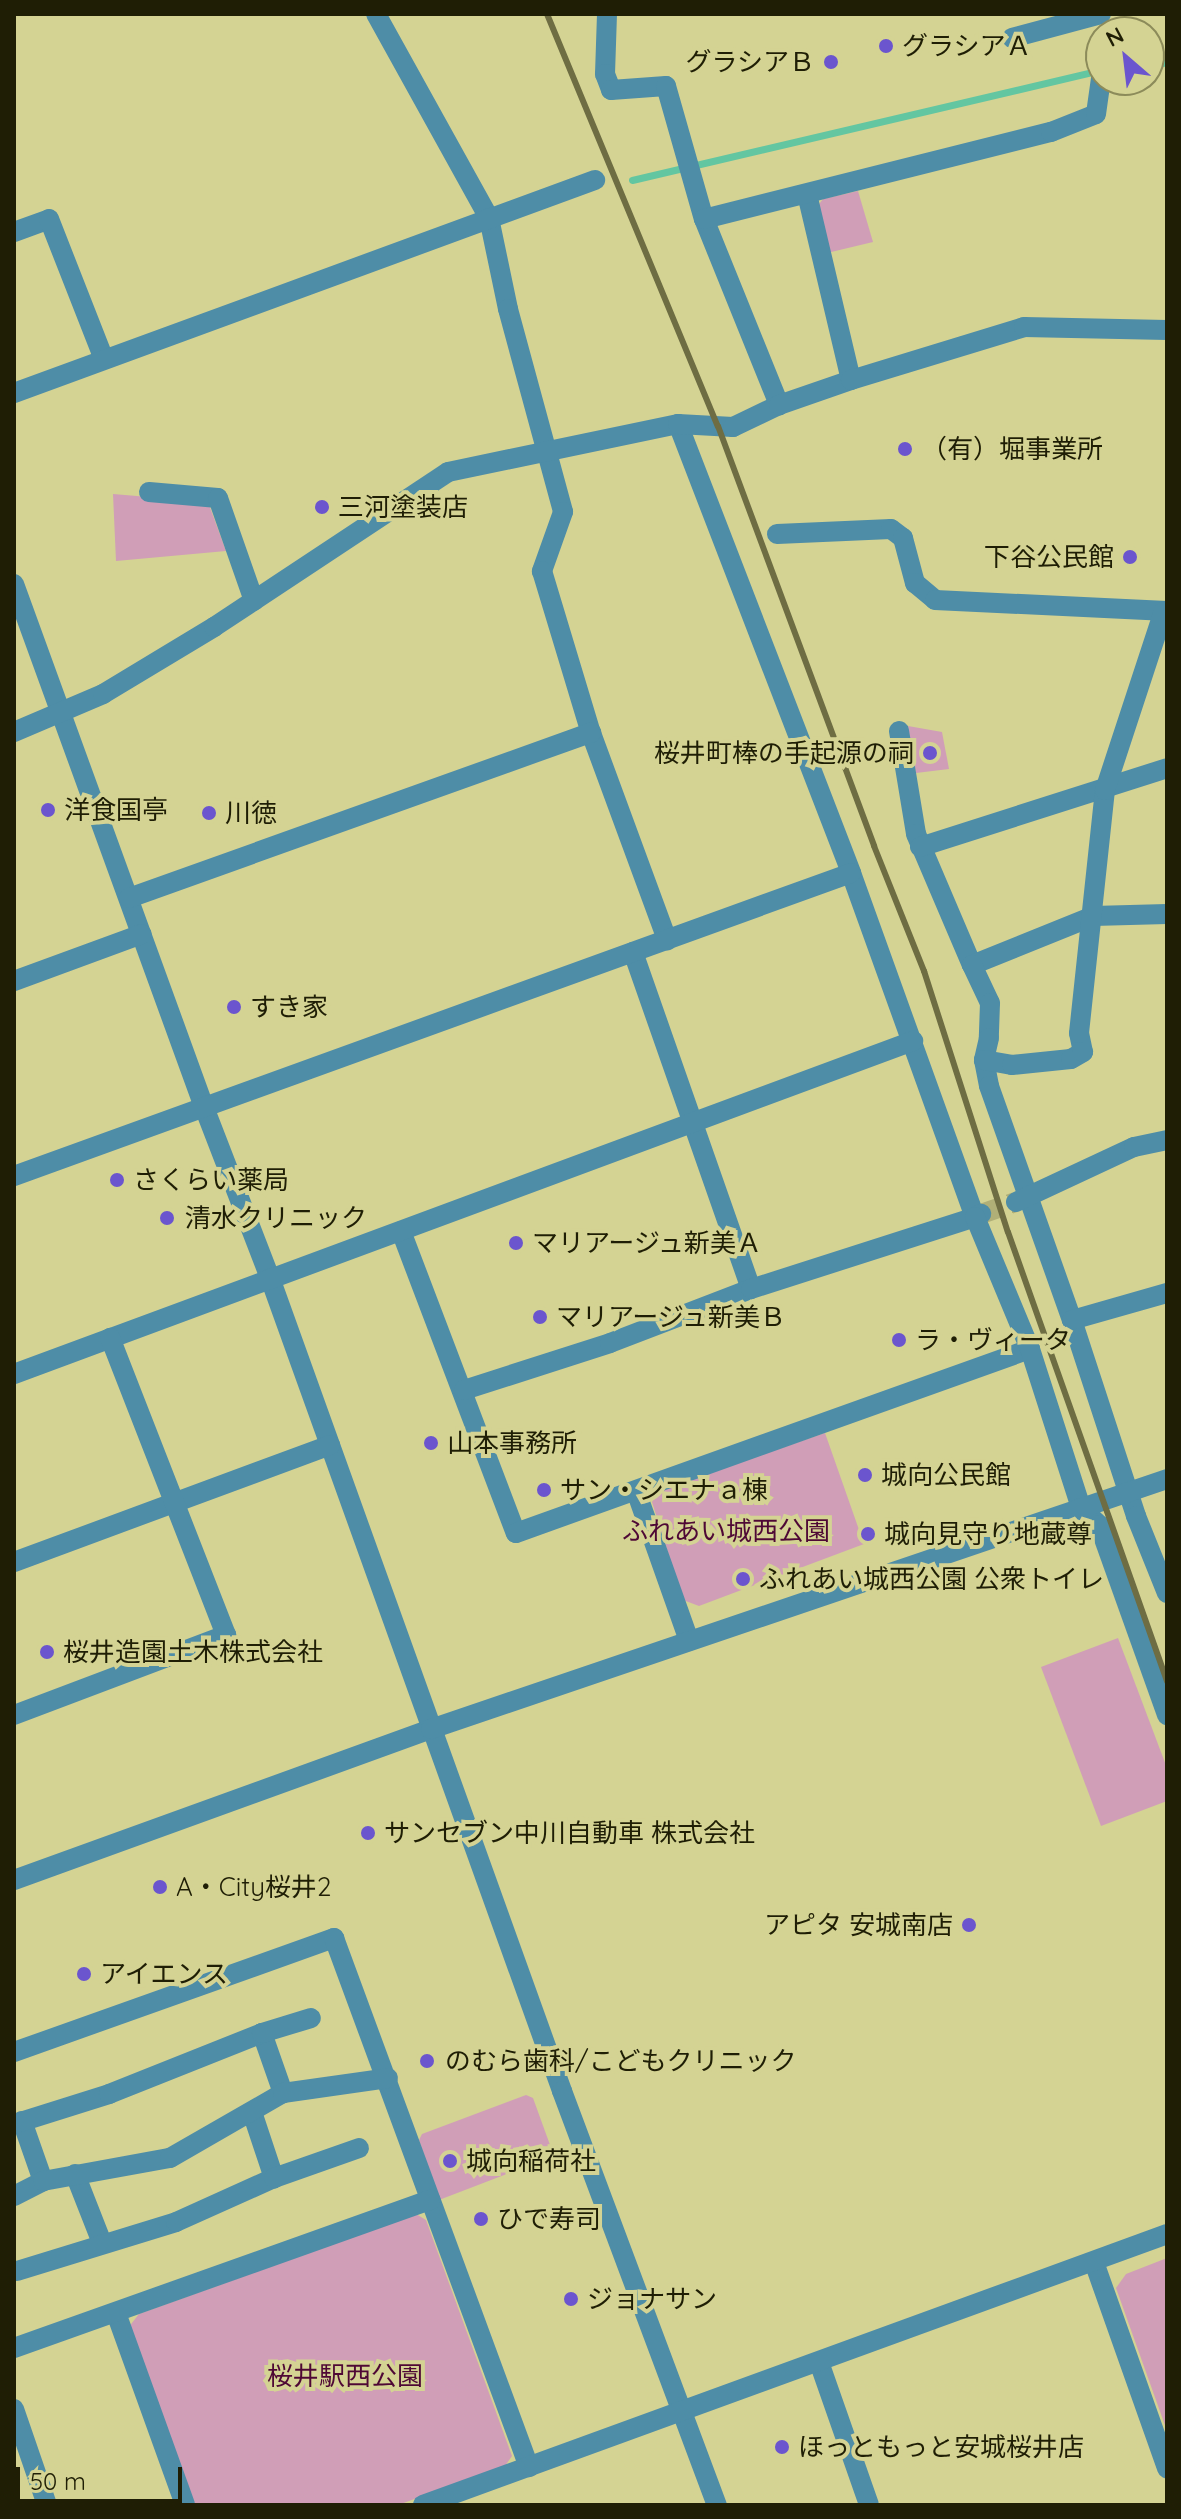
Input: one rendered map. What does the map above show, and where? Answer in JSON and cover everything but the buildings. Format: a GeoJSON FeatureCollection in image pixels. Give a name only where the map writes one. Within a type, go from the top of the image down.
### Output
{"type":"FeatureCollection","features":[{"type":"Feature","properties":{"kind":"street"},"geometry":{"type":"LineString","coordinates":[[376,14],[489,218],[545,452],[563,512],[542,571],[591,733],[667,940]]}},
{"type":"Feature","properties":{"kind":"street"},"geometry":{"type":"LineString","coordinates":[[607,14],[605,74],[611,90],[666,86],[704,219],[779,405]]}},
{"type":"Feature","properties":{"kind":"street"},"geometry":{"type":"LineString","coordinates":[[1012,38],[1101,14]]}},
{"type":"Feature","properties":{"kind":"street"},"geometry":{"type":"LineString","coordinates":[[704,219],[1051,132],[1096,114],[1098,96]]}},
{"type":"Feature","properties":{"kind":"street"},"geometry":{"type":"LineString","coordinates":[[14,393],[595,180]]}},
{"type":"Feature","properties":{"kind":"street"},"geometry":{"type":"LineString","coordinates":[[807,194],[851,380]]}},
{"type":"Feature","properties":{"kind":"street"},"geometry":{"type":"LineString","coordinates":[[14,232],[49,219],[104,359]]}},
{"type":"Feature","properties":{"kind":"street"},"geometry":{"type":"LineString","coordinates":[[14,732],[103,694],[254,601],[448,472],[678,424],[733,427],[779,405],[851,380],[1024,327],[1167,330]]}},
{"type":"Feature","properties":{"kind":"street"},"geometry":{"type":"LineString","coordinates":[[678,424],[1030,1349],[1081,1508],[1099,1525],[1167,1715]]}},
{"type":"Feature","properties":{"kind":"street"},"geometry":{"type":"LineString","coordinates":[[149,492],[218,498],[254,601]]}},
{"type":"Feature","properties":{"kind":"street"},"geometry":{"type":"LineString","coordinates":[[777,534],[891,529],[903,538],[915,583],[935,600],[1165,611],[1105,790],[1079,1033],[1083,1052],[1071,1059],[1012,1065],[984,1060]]}},
{"type":"Feature","properties":{"kind":"street"},"geometry":{"type":"LineString","coordinates":[[14,584],[204,1107],[270,1278],[562,2091],[717,2505]]}},
{"type":"Feature","properties":{"kind":"street"},"geometry":{"type":"LineString","coordinates":[[899,731],[920,847],[990,1003],[989,1038],[984,1060],[1021,1200],[1072,1320],[1167,1593]]}},
{"type":"Feature","properties":{"kind":"street"},"geometry":{"type":"LineString","coordinates":[[129,898],[591,733]]}},
{"type":"Feature","properties":{"kind":"street"},"geometry":{"type":"LineString","coordinates":[[920,847],[1167,768]]}},
{"type":"Feature","properties":{"kind":"street"},"geometry":{"type":"LineString","coordinates":[[14,1176],[851,873]]}},
{"type":"Feature","properties":{"kind":"street"},"geometry":{"type":"LineString","coordinates":[[972,965],[1093,916],[1167,914]]}},
{"type":"Feature","properties":{"kind":"street"},"geometry":{"type":"LineString","coordinates":[[14,981],[142,934]]}},
{"type":"Feature","properties":{"kind":"street"},"geometry":{"type":"LineString","coordinates":[[633,952],[751,1289]]}},
{"type":"Feature","properties":{"kind":"street"},"geometry":{"type":"LineString","coordinates":[[14,1374],[913,1041]]}},
{"type":"Feature","properties":{"kind":"street"},"geometry":{"type":"LineString","coordinates":[[1021,1200],[1134,1147],[1167,1140]]}},
{"type":"Feature","properties":{"kind":"street"},"geometry":{"type":"LineString","coordinates":[[464,1390],[610,1343],[751,1289],[978,1215]]}},
{"type":"Feature","properties":{"kind":"street"},"geometry":{"type":"LineString","coordinates":[[401,1231],[516,1533],[1030,1349]]}},
{"type":"Feature","properties":{"kind":"street"},"geometry":{"type":"LineString","coordinates":[[1072,1320],[1167,1293]]}},
{"type":"Feature","properties":{"kind":"street"},"geometry":{"type":"LineString","coordinates":[[14,1715],[226,1635],[110,1338]]}},
{"type":"Feature","properties":{"kind":"street"},"geometry":{"type":"LineString","coordinates":[[14,1562],[330,1445]]}},
{"type":"Feature","properties":{"kind":"street"},"geometry":{"type":"LineString","coordinates":[[14,1880],[431,1729],[1167,1479]]}},
{"type":"Feature","properties":{"kind":"street"},"geometry":{"type":"LineString","coordinates":[[636,1491],[689,1641]]}},
{"type":"Feature","properties":{"kind":"street"},"geometry":{"type":"LineString","coordinates":[[14,2052],[334,1938],[529,2467]]}},
{"type":"Feature","properties":{"kind":"street"},"geometry":{"type":"LineString","coordinates":[[43,2181],[18,2122],[109,2094],[262,2033],[311,2018]]}},
{"type":"Feature","properties":{"kind":"street"},"geometry":{"type":"LineString","coordinates":[[262,2033],[283,2093]]}},
{"type":"Feature","properties":{"kind":"street"},"geometry":{"type":"LineString","coordinates":[[14,2196],[43,2181],[170,2158],[283,2093],[388,2078]]}},
{"type":"Feature","properties":{"kind":"street"},"geometry":{"type":"LineString","coordinates":[[252,2112],[274,2178]]}},
{"type":"Feature","properties":{"kind":"street"},"geometry":{"type":"LineString","coordinates":[[17,2271],[176,2222],[274,2178],[359,2148]]}},
{"type":"Feature","properties":{"kind":"street"},"geometry":{"type":"LineString","coordinates":[[75,2174],[102,2243]]}},
{"type":"Feature","properties":{"kind":"street"},"geometry":{"type":"LineString","coordinates":[[14,2348],[430,2200]]}},
{"type":"Feature","properties":{"kind":"street"},"geometry":{"type":"LineString","coordinates":[[423,2505],[1167,2234]]}},
{"type":"Feature","properties":{"kind":"street"},"geometry":{"type":"LineString","coordinates":[[1094,2262],[1167,2468]]}},
{"type":"Feature","properties":{"kind":"street"},"geometry":{"type":"LineString","coordinates":[[116,2313],[185,2505]]}},
{"type":"Feature","properties":{"kind":"street"},"geometry":{"type":"LineString","coordinates":[[819,2362],[869,2505]]}},
{"type":"Feature","properties":{"kind":"street"},"geometry":{"type":"LineString","coordinates":[[14,2409],[47,2505]]}},
{"type":"Feature","properties":{"kind":"green space"},"geometry":{"type":"Polygon","coordinates":[[[858,191],[873,242],[827,253],[816,208],[823,199],[858,191]]]}},
{"type":"Feature","properties":{"kind":"green space"},"geometry":{"type":"Polygon","coordinates":[[[113,494],[208,502],[226,551],[116,561],[113,494]]]}},
{"type":"Feature","properties":{"kind":"green space"},"geometry":{"type":"Polygon","coordinates":[[[908,726],[942,732],[949,769],[916,773],[908,726]]]}},
{"type":"Feature","properties":{"kind":"green space","name":"ふれあい城西公園"},"geometry":{"type":"Polygon","coordinates":[[[825,1433],[864,1544],[699,1606],[683,1600],[652,1502],[658,1490],[825,1433]]]}},
{"type":"Feature","properties":{"kind":"green space"},"geometry":{"type":"Polygon","coordinates":[[[1118,1638],[1167,1768],[1167,1801],[1101,1826],[1041,1667],[1118,1638]]]}},
{"type":"Feature","properties":{"kind":"green space"},"geometry":{"type":"Polygon","coordinates":[[[526,2095],[533,2098],[554,2156],[439,2200],[419,2140],[422,2134],[526,2095]]]}},
{"type":"Feature","properties":{"kind":"green space","name":"桜井駅西公園"},"geometry":{"type":"Polygon","coordinates":[[[416,2214],[426,2220],[512,2456],[505,2466],[398,2505],[193,2505],[128,2328],[139,2314],[416,2214]]]}},
{"type":"Feature","properties":{"kind":"green space"},"geometry":{"type":"Polygon","coordinates":[[[1167,2258],[1167,2431],[1116,2288],[1126,2274],[1167,2258]]]}},
{"type":"Feature","properties":{"kind":"waterway"},"geometry":{"type":"LineString","coordinates":[[632,180],[1085,74]]}},
{"type":"Feature","properties":{"kind":"tunnel"},"geometry":{"type":"LineString","coordinates":[[981,1214],[1015,1202]]}},
{"type":"Feature","properties":{"kind":"railway"},"geometry":{"type":"LineString","coordinates":[[547,14],[718,426],[874,846],[924,971],[1008,1232],[1167,1682]]}},
{"type":"Feature","properties":{"kind":"place","name":"グラシアＡ"},"geometry":{"type":"Point","coordinates":[886,46]}},
{"type":"Feature","properties":{"kind":"place","name":"グラシアＢ"},"geometry":{"type":"Point","coordinates":[831,62]}},
{"type":"Feature","properties":{"kind":"place","name":"（有）堀事業所"},"geometry":{"type":"Point","coordinates":[905,449]}},
{"type":"Feature","properties":{"kind":"place","name":"三河塗装店"},"geometry":{"type":"Point","coordinates":[322,507]}},
{"type":"Feature","properties":{"kind":"place","name":"下谷公民館"},"geometry":{"type":"Point","coordinates":[1130,557]}},
{"type":"Feature","properties":{"kind":"place","name":"桜井町棒の手起源の祠"},"geometry":{"type":"Point","coordinates":[930,753]}},
{"type":"Feature","properties":{"kind":"place","name":"洋食国亭"},"geometry":{"type":"Point","coordinates":[48,810]}},
{"type":"Feature","properties":{"kind":"place","name":"川徳"},"geometry":{"type":"Point","coordinates":[209,813]}},
{"type":"Feature","properties":{"kind":"place","name":"すき家"},"geometry":{"type":"Point","coordinates":[234,1007]}},
{"type":"Feature","properties":{"kind":"place","name":"さくらい薬局"},"geometry":{"type":"Point","coordinates":[117,1180]}},
{"type":"Feature","properties":{"kind":"place","name":"清水クリニック"},"geometry":{"type":"Point","coordinates":[167,1218]}},
{"type":"Feature","properties":{"kind":"place","name":"マリアージュ新美Ａ"},"geometry":{"type":"Point","coordinates":[516,1243]}},
{"type":"Feature","properties":{"kind":"place","name":"マリアージュ新美Ｂ"},"geometry":{"type":"Point","coordinates":[540,1317]}},
{"type":"Feature","properties":{"kind":"place","name":"ラ・ヴィータ"},"geometry":{"type":"Point","coordinates":[899,1340]}},
{"type":"Feature","properties":{"kind":"place","name":"山本事務所"},"geometry":{"type":"Point","coordinates":[431,1443]}},
{"type":"Feature","properties":{"kind":"place","name":"城向公民館"},"geometry":{"type":"Point","coordinates":[865,1475]}},
{"type":"Feature","properties":{"kind":"place","name":"サン・シエナａ棟"},"geometry":{"type":"Point","coordinates":[544,1490]}},
{"type":"Feature","properties":{"kind":"place","name":"城向見守り地蔵尊"},"geometry":{"type":"Point","coordinates":[868,1534]}},
{"type":"Feature","properties":{"kind":"place","name":"ふれあい城西公園 公衆トイレ"},"geometry":{"type":"Point","coordinates":[743,1579]}},
{"type":"Feature","properties":{"kind":"place","name":"桜井造園土木株式会社"},"geometry":{"type":"Point","coordinates":[47,1652]}},
{"type":"Feature","properties":{"kind":"place","name":"サンセブン中川自動車 株式会社"},"geometry":{"type":"Point","coordinates":[368,1833]}},
{"type":"Feature","properties":{"kind":"place","name":"A・City桜井2"},"geometry":{"type":"Point","coordinates":[160,1887]}},
{"type":"Feature","properties":{"kind":"place","name":"アピタ 安城南店"},"geometry":{"type":"Point","coordinates":[969,1925]}},
{"type":"Feature","properties":{"kind":"place","name":"アイエンス"},"geometry":{"type":"Point","coordinates":[84,1974]}},
{"type":"Feature","properties":{"kind":"place","name":"のむら歯科/こどもクリニック"},"geometry":{"type":"Point","coordinates":[427,2061]}},
{"type":"Feature","properties":{"kind":"place","name":"城向稲荷社"},"geometry":{"type":"Point","coordinates":[450,2161]}},
{"type":"Feature","properties":{"kind":"place","name":"ひで寿司"},"geometry":{"type":"Point","coordinates":[481,2219]}},
{"type":"Feature","properties":{"kind":"place","name":"ジョナサン"},"geometry":{"type":"Point","coordinates":[571,2299]}},
{"type":"Feature","properties":{"kind":"place","name":"ほっともっと安城桜井店"},"geometry":{"type":"Point","coordinates":[782,2447]}}]}
